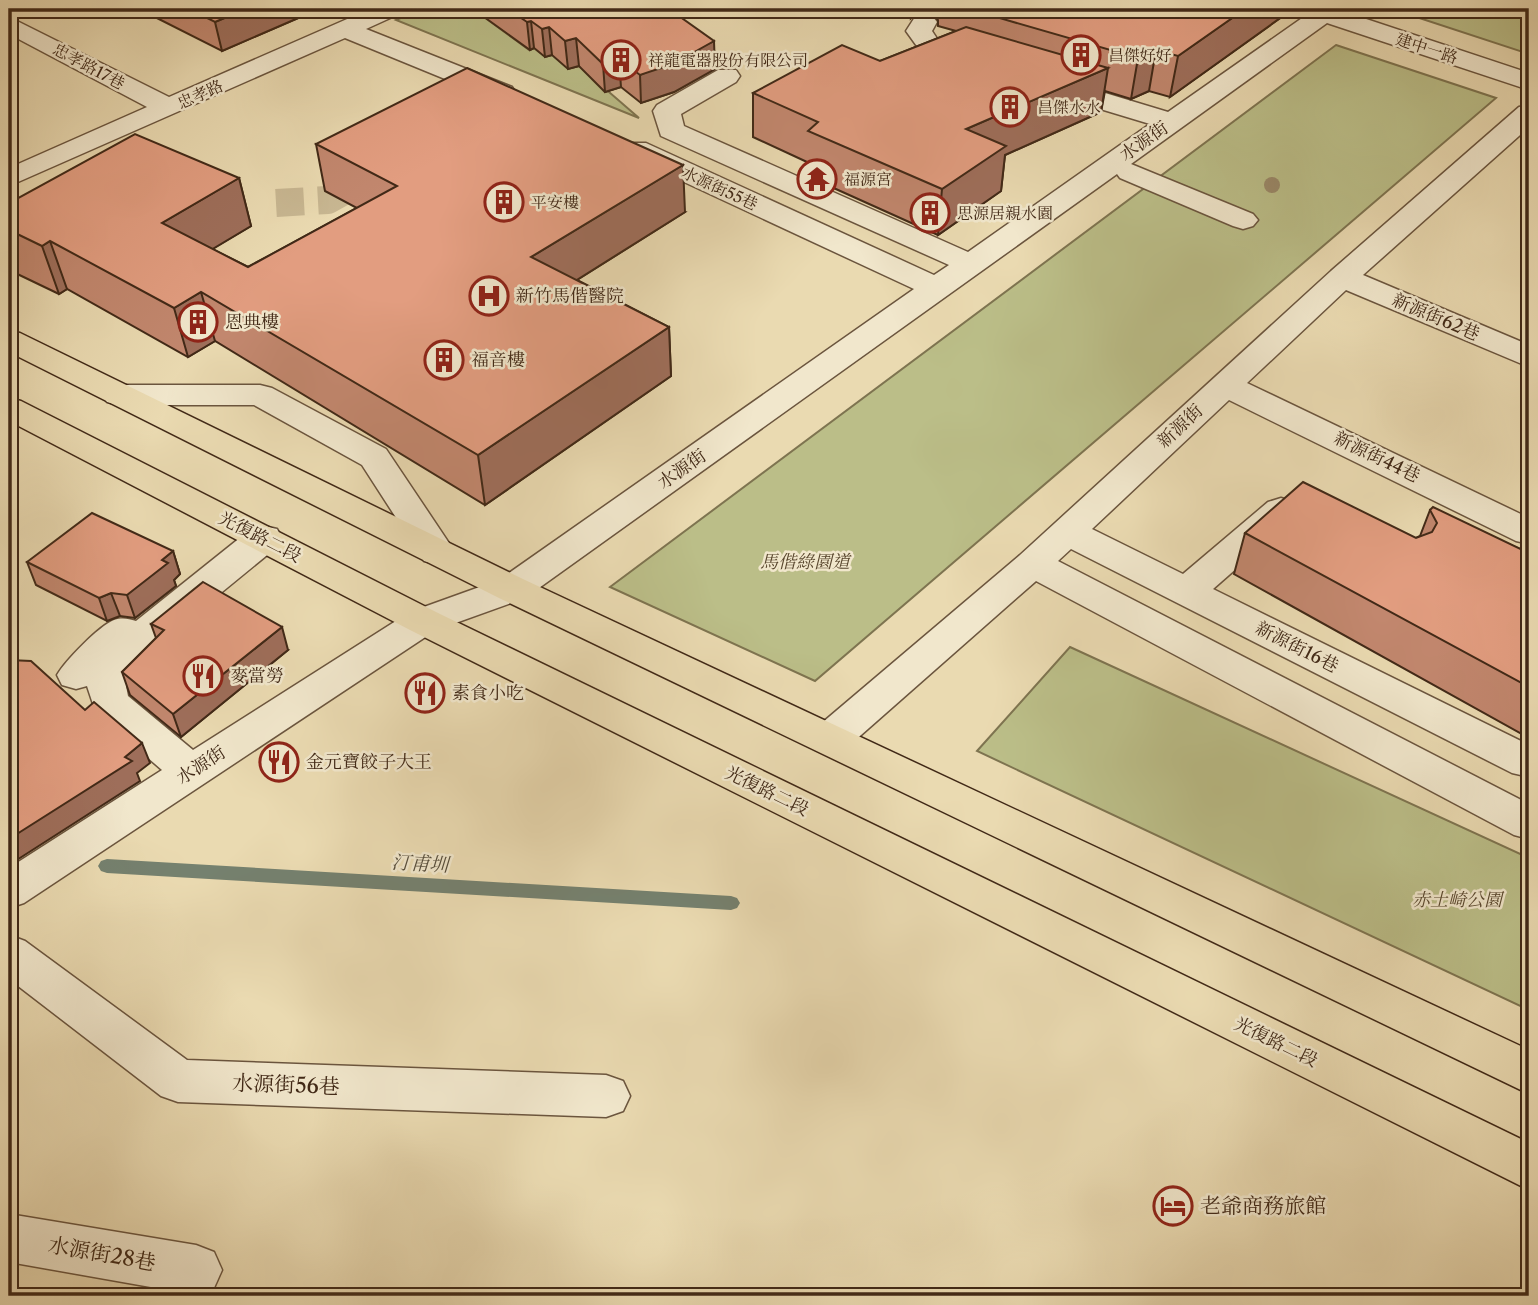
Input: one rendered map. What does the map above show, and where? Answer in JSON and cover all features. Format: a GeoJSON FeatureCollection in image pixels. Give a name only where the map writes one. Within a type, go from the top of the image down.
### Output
{"type":"FeatureCollection","features":[{"type":"Feature","properties":{"kind":"main road"},"geometry":{"type":"LineString","coordinates":[[9,340],[512,589],[1529,1073]]}},
{"type":"Feature","properties":{"kind":"main road","name":"光復路二段"},"geometry":{"type":"LineString","coordinates":[[9,408],[423,621],[1529,1167]]}},
{"type":"Feature","properties":{"kind":"street","name":"忠孝路"},"geometry":{"type":"LineString","coordinates":[[9,178],[390,9]]}},
{"type":"Feature","properties":{"kind":"street"},"geometry":{"type":"LineString","coordinates":[[883,327],[947,306],[1302,46],[1320,17]]}},
{"type":"Feature","properties":{"kind":"street","name":"建中一路"},"geometry":{"type":"LineString","coordinates":[[1320,17],[1529,82]]}},
{"type":"Feature","properties":{"kind":"street","name":"水源街"},"geometry":{"type":"LineString","coordinates":[[9,890],[423,621],[512,589],[1320,17]]}},
{"type":"Feature","properties":{"kind":"street"},"geometry":{"type":"LineString","coordinates":[[924,22],[919,31],[933,51],[999,70]]}},
{"type":"Feature","properties":{"kind":"street","name":"忠孝路17巷"},"geometry":{"type":"LineString","coordinates":[[9,24],[170,108]]}},
{"type":"Feature","properties":{"kind":"street"},"geometry":{"type":"LineString","coordinates":[[346,30],[531,105]]}},
{"type":"Feature","properties":{"kind":"street","name":"水源街55巷"},"geometry":{"type":"LineString","coordinates":[[727,76],[667,111],[671,130],[971,264]]}},
{"type":"Feature","properties":{"kind":"street"},"geometry":{"type":"LineString","coordinates":[[1024,78],[1172,122]]}},
{"type":"Feature","properties":{"kind":"street","name":"新源街"},"geometry":{"type":"LineString","coordinates":[[830,739],[1033,564],[1342,277],[1529,113]]}},
{"type":"Feature","properties":{"kind":"street","name":"水源街55巷"},"geometry":{"type":"LineString","coordinates":[[614,140],[937,288]]}},
{"type":"Feature","properties":{"kind":"street"},"geometry":{"type":"LineString","coordinates":[[1130,172],[1242,220]]}},
{"type":"Feature","properties":{"kind":"street","name":"新源街62巷"},"geometry":{"type":"LineString","coordinates":[[1342,277],[1529,357]]}},
{"type":"Feature","properties":{"kind":"street","name":"新源街44巷"},"geometry":{"type":"LineString","coordinates":[[1224,385],[1529,532]]}},
{"type":"Feature","properties":{"kind":"street"},"geometry":{"type":"LineString","coordinates":[[119,395],[260,395],[374,457],[437,552]]}},
{"type":"Feature","properties":{"kind":"street"},"geometry":{"type":"LineString","coordinates":[[1187,591],[1288,504],[1311,516]]}},
{"type":"Feature","properties":{"kind":"street"},"geometry":{"type":"LineString","coordinates":[[76,675],[252,532]]}},
{"type":"Feature","properties":{"kind":"street"},"geometry":{"type":"LineString","coordinates":[[191,772],[110,703],[106,684],[143,636],[252,532]]}},
{"type":"Feature","properties":{"kind":"street","name":"新源街16巷"},"geometry":{"type":"LineString","coordinates":[[1068,532],[1526,762]]}},
{"type":"Feature","properties":{"kind":"street"},"geometry":{"type":"LineString","coordinates":[[1033,564],[1529,823]]}},
{"type":"Feature","properties":{"kind":"street","name":"水源街56巷"},"geometry":{"type":"LineString","coordinates":[[9,954],[178,1081],[606,1096]]}},
{"type":"Feature","properties":{"kind":"street","name":"水源街28巷"},"geometry":{"type":"LineString","coordinates":[[9,1238],[196,1270]]}},
{"type":"Feature","properties":{"kind":"green space"},"geometry":{"type":"Polygon","coordinates":[[[421,9],[473,9],[529,50],[543,45],[579,66],[639,118],[396,20],[421,9]]]}},
{"type":"Feature","properties":{"kind":"green space"},"geometry":{"type":"Polygon","coordinates":[[[1529,9],[1529,54],[1398,11],[1529,9]]]}},
{"type":"Feature","properties":{"kind":"green space","name":"馬偕綠園道"},"geometry":{"type":"Polygon","coordinates":[[[1336,45],[1496,98],[815,681],[610,587],[1336,45]]]}},
{"type":"Feature","properties":{"kind":"green space","name":"赤土崎公園"},"geometry":{"type":"Polygon","coordinates":[[[1070,647],[1529,858],[1529,1010],[977,751],[1070,647]]]}},
{"type":"Feature","properties":{"kind":"building"},"geometry":{"type":"Polygon","coordinates":[[[189,9],[246,9],[215,22],[189,9]]]}},
{"type":"Feature","properties":{"kind":"building"},"geometry":{"type":"Polygon","coordinates":[[[508,9],[669,9],[714,41],[673,64],[640,75],[619,59],[603,64],[576,38],[565,41],[549,27],[542,29],[508,9]]]}},
{"type":"Feature","properties":{"kind":"building"},"geometry":{"type":"Polygon","coordinates":[[[1018,9],[1245,9],[1178,56],[1156,50],[1138,58],[996,17],[1018,9]]]}},
{"type":"Feature","properties":{"kind":"building"},"geometry":{"type":"Polygon","coordinates":[[[966,27],[1108,68],[966,129],[1006,146],[942,189],[808,131],[818,122],[753,93],[842,45],[880,61],[966,27]]]}},
{"type":"Feature","properties":{"kind":"building"},"geometry":{"type":"Polygon","coordinates":[[[467,68],[683,165],[531,257],[669,327],[478,455],[201,292],[174,308],[50,241],[42,246],[9,230],[9,203],[135,134],[239,178],[162,223],[248,267],[397,186],[316,144],[467,68]]]}},
{"type":"Feature","properties":{"kind":"building"},"geometry":{"type":"Polygon","coordinates":[[[1303,482],[1416,538],[1432,532],[1437,523],[1430,510],[1433,507],[1529,553],[1529,687],[1245,533],[1303,482]]]}},
{"type":"Feature","properties":{"kind":"building"},"geometry":{"type":"Polygon","coordinates":[[[92,513],[173,551],[162,560],[168,563],[127,595],[111,593],[99,598],[27,562],[92,513]]]}},
{"type":"Feature","properties":{"kind":"building"},"geometry":{"type":"Polygon","coordinates":[[[203,582],[282,627],[173,714],[122,672],[164,630],[151,624],[203,582]]]}},
{"type":"Feature","properties":{"kind":"building"},"geometry":{"type":"Polygon","coordinates":[[[9,660],[31,661],[85,710],[94,702],[142,743],[125,757],[132,761],[9,839],[9,660]]]}},
{"type":"Feature","properties":{"kind":"waterway","name":"汀甫圳"},"geometry":{"type":"LineString","coordinates":[[107,866],[731,903]]}},
{"type":"Feature","properties":{"kind":"tunnel"},"geometry":{"type":"LineString","coordinates":[[276,203],[328,200],[382,170]]}},
{"type":"Feature","properties":{"kind":"place","name":"昌傑好好"},"geometry":{"type":"Point","coordinates":[1081,55]}},
{"type":"Feature","properties":{"kind":"place","name":"祥龍電器股份有限公司"},"geometry":{"type":"Point","coordinates":[621,60]}},
{"type":"Feature","properties":{"kind":"place","name":"昌傑水水"},"geometry":{"type":"Point","coordinates":[1010,107]}},
{"type":"Feature","properties":{"kind":"place","name":"福源宮"},"geometry":{"type":"Point","coordinates":[817,179]}},
{"type":"Feature","properties":{"kind":"place","name":"平安樓"},"geometry":{"type":"Point","coordinates":[504,202]}},
{"type":"Feature","properties":{"kind":"place","name":"思源居親水園"},"geometry":{"type":"Point","coordinates":[930,213]}},
{"type":"Feature","properties":{"kind":"place","name":"新竹馬偕醫院"},"geometry":{"type":"Point","coordinates":[489,296]}},
{"type":"Feature","properties":{"kind":"place","name":"恩典樓"},"geometry":{"type":"Point","coordinates":[198,322]}},
{"type":"Feature","properties":{"kind":"place","name":"福音樓"},"geometry":{"type":"Point","coordinates":[444,360]}},
{"type":"Feature","properties":{"kind":"place","name":"麥當勞"},"geometry":{"type":"Point","coordinates":[203,676]}},
{"type":"Feature","properties":{"kind":"place","name":"素食小吃"},"geometry":{"type":"Point","coordinates":[425,693]}},
{"type":"Feature","properties":{"kind":"place","name":"金元寶餃子大王"},"geometry":{"type":"Point","coordinates":[279,762]}},
{"type":"Feature","properties":{"kind":"place","name":"老爺商務旅館"},"geometry":{"type":"Point","coordinates":[1173,1206]}}]}
